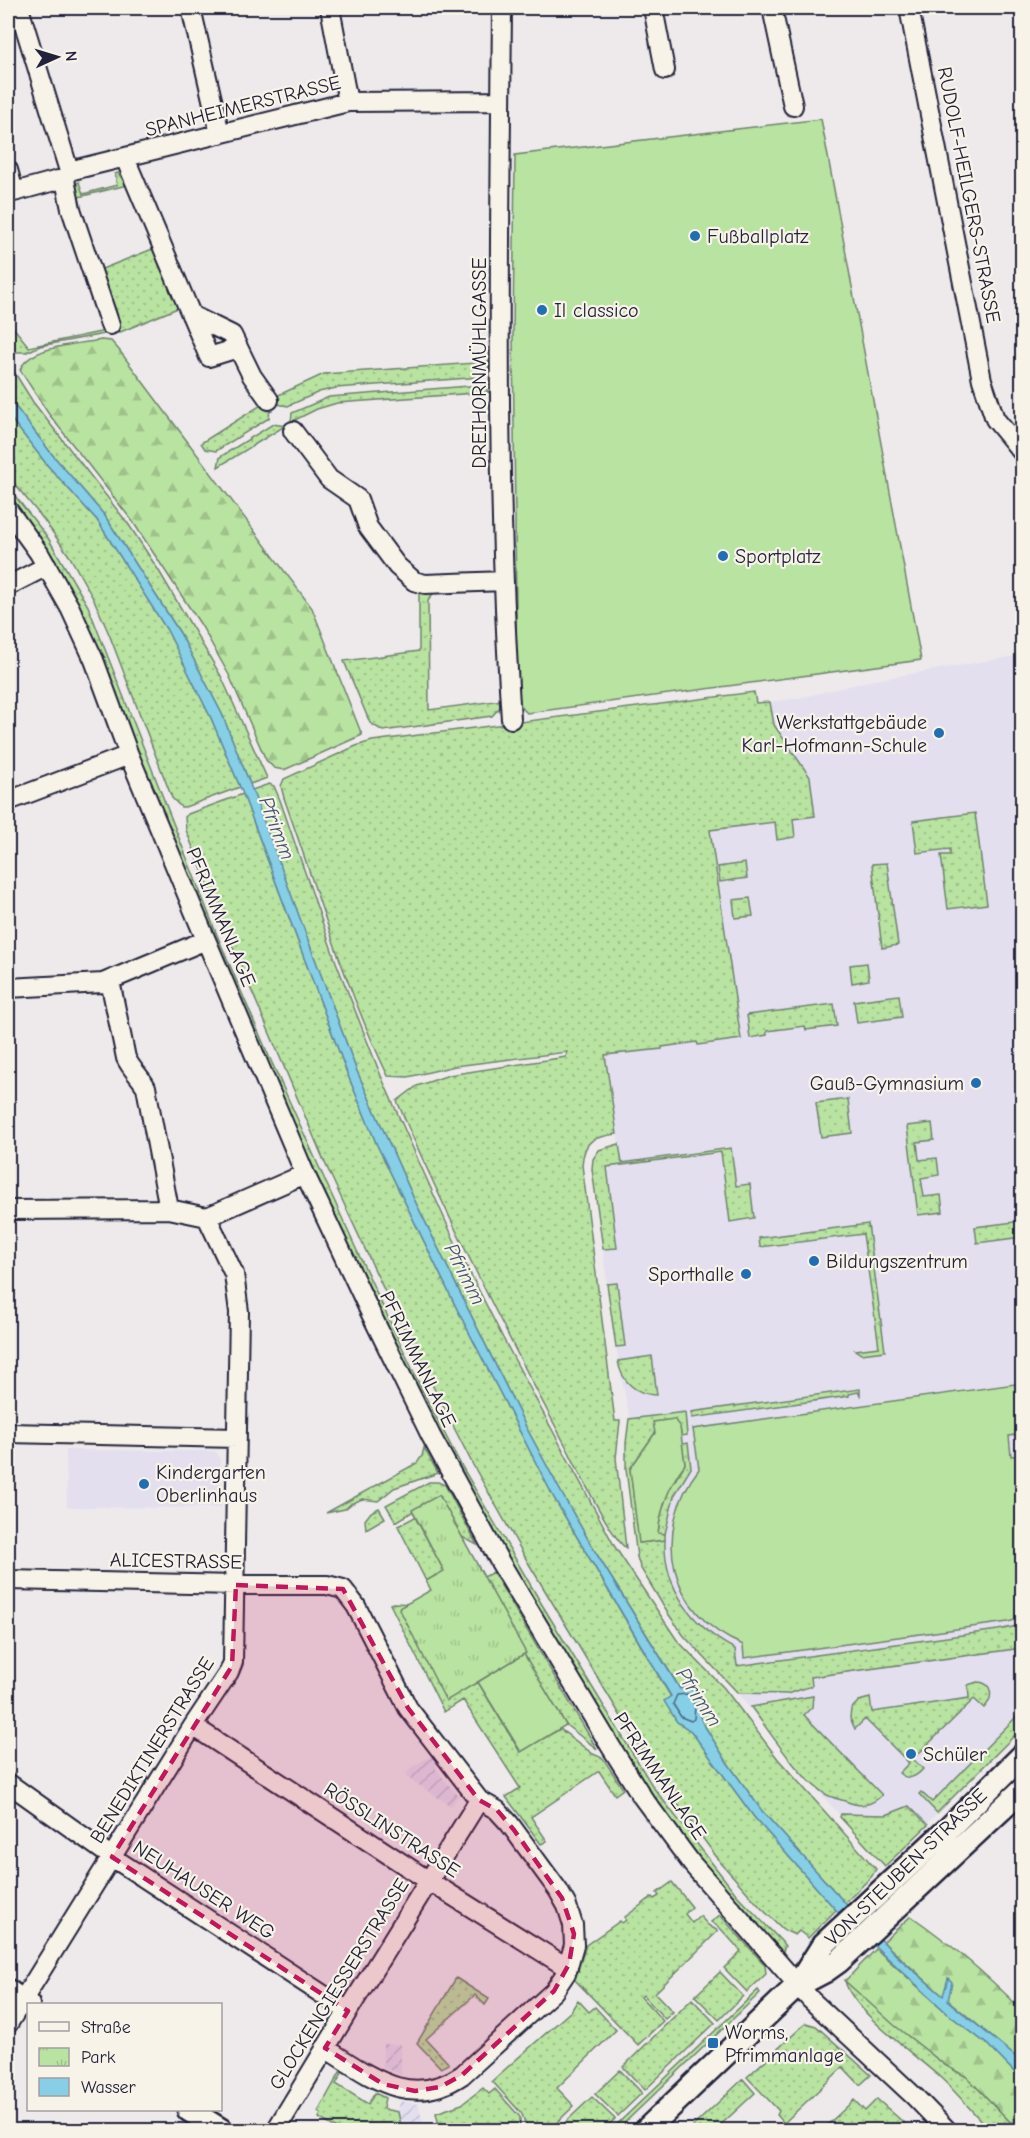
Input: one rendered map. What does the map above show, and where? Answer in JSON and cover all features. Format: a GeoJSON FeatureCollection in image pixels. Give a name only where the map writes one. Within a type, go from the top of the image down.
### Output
{"type":"FeatureCollection","features":[{"type":"Feature","properties":{"kind":"street"},"geometry":{"type":"LineString","coordinates":[[19,8],[67,176],[71,209],[110,325]]}},
{"type":"Feature","properties":{"kind":"street"},"geometry":{"type":"LineString","coordinates":[[191,8],[220,134]]}},
{"type":"Feature","properties":{"kind":"street"},"geometry":{"type":"LineString","coordinates":[[330,8],[348,102]]}},
{"type":"Feature","properties":{"kind":"street","name":"DREIHORNMÜHLGASSE"},"geometry":{"type":"LineString","coordinates":[[502,8],[500,380],[504,581],[511,719]]}},
{"type":"Feature","properties":{"kind":"street"},"geometry":{"type":"LineString","coordinates":[[653,8],[665,70]]}},
{"type":"Feature","properties":{"kind":"street"},"geometry":{"type":"LineString","coordinates":[[772,8],[793,106]]}},
{"type":"Feature","properties":{"kind":"street","name":"RUDOLF-HEILGERS-STRASSE"},"geometry":{"type":"LineString","coordinates":[[909,8],[987,400],[995,418],[1014,444],[1023,452]]}},
{"type":"Feature","properties":{"kind":"street","name":"SPANHEIMERSTRASSE"},"geometry":{"type":"LineString","coordinates":[[8,170],[14,192],[125,158],[348,102],[501,101]]}},
{"type":"Feature","properties":{"kind":"street"},"geometry":{"type":"LineString","coordinates":[[125,158],[209,357],[238,348]]}},
{"type":"Feature","properties":{"kind":"street"},"geometry":{"type":"LineString","coordinates":[[191,315],[232,335],[252,376],[269,400]]}},
{"type":"Feature","properties":{"kind":"street"},"geometry":{"type":"LineString","coordinates":[[293,431],[328,479],[358,499],[368,527],[397,566],[414,581],[425,584],[504,581]]}},
{"type":"Feature","properties":{"kind":"street","name":"PFRIMMANLAGE"},"geometry":{"type":"LineString","coordinates":[[8,510],[30,538],[47,566],[83,635],[129,755],[305,1174],[431,1436],[500,1562],[599,1729],[643,1798],[692,1864],[811,2000],[947,2130]]}},
{"type":"Feature","properties":{"kind":"street"},"geometry":{"type":"LineString","coordinates":[[8,586],[47,566]]}},
{"type":"Feature","properties":{"kind":"street"},"geometry":{"type":"LineString","coordinates":[[8,801],[129,755]]}},
{"type":"Feature","properties":{"kind":"street"},"geometry":{"type":"LineString","coordinates":[[8,988],[95,984],[110,981],[206,940]]}},
{"type":"Feature","properties":{"kind":"street"},"geometry":{"type":"LineString","coordinates":[[110,981],[126,1058],[129,1066],[142,1079],[146,1087],[169,1209]]}},
{"type":"Feature","properties":{"kind":"street"},"geometry":{"type":"LineString","coordinates":[[8,1210],[169,1209],[207,1217],[305,1174]]}},
{"type":"Feature","properties":{"kind":"street","name":"BENEDIKTINERSTRASSE"},"geometry":{"type":"LineString","coordinates":[[8,2024],[19,1999],[112,1857],[229,1672],[233,1662],[239,1312],[236,1285],[230,1263],[207,1217]]}},
{"type":"Feature","properties":{"kind":"street"},"geometry":{"type":"LineString","coordinates":[[8,1433],[237,1438]]}},
{"type":"Feature","properties":{"kind":"street","name":"ALICESTRASSE"},"geometry":{"type":"LineString","coordinates":[[8,1580],[327,1585],[343,1589],[356,1606],[408,1708],[479,1800]]}},
{"type":"Feature","properties":{"kind":"street","name":"RÖSSLINSTRASSE"},"geometry":{"type":"LineString","coordinates":[[193,1726],[429,1881],[568,1968]]}},
{"type":"Feature","properties":{"kind":"street","name":"VON-STEUBEN-STRASSE"},"geometry":{"type":"LineString","coordinates":[[897,1892],[1023,1756]]}},
{"type":"Feature","properties":{"kind":"street","name":"NEUHAUSER WEG"},"geometry":{"type":"LineString","coordinates":[[8,1783],[112,1857],[348,2011]]}},
{"type":"Feature","properties":{"kind":"street","name":"VON-STEUBEN-STRASSE"},"geometry":{"type":"LineString","coordinates":[[646,2130],[798,1985],[825,1971],[831,1953],[897,1892],[1023,1790]]}},
{"type":"Feature","properties":{"kind":"street"},"geometry":{"type":"LineString","coordinates":[[325,2049],[376,2080],[391,2086],[415,2091],[440,2087],[462,2075],[559,1985],[572,1955],[574,1934],[570,1915],[562,1898],[509,1823],[497,1810],[479,1800]]}},
{"type":"Feature","properties":{"kind":"street","name":"GLOCKENGIESSERSTRASSE"},"geometry":{"type":"LineString","coordinates":[[276,2130],[479,1800]]}},
{"type":"Feature","properties":{"kind":"street"},"geometry":{"type":"LineString","coordinates":[[192,2111],[222,2130]]}},
{"type":"Feature","properties":{"kind":"highlighted area"},"geometry":{"type":"Polygon","coordinates":[[[236,1585],[343,1589],[408,1708],[479,1800],[497,1810],[514,1830],[562,1898],[574,1934],[569,1964],[554,1991],[462,2075],[440,2087],[415,2091],[383,2084],[325,2048],[348,2011],[112,1857],[232,1666],[236,1585]]]}},
{"type":"Feature","properties":{"kind":"shaded area","name":"Bildungszentrum"},"geometry":{"type":"Polygon","coordinates":[[[1022,655],[1022,1728],[885,1866],[812,1784],[729,1683],[642,1559],[630,1469],[655,1433],[652,1416],[630,1419],[619,1367],[592,1163],[595,1153],[599,1150],[619,1144],[605,1055],[740,1036],[710,830],[815,816],[810,777],[774,725],[770,702],[799,698],[869,681],[1022,655]]]}},
{"type":"Feature","properties":{"kind":"shaded area","name":"Kindergarten Oberlinhaus"},"geometry":{"type":"Polygon","coordinates":[[[66,1450],[214,1451],[220,1460],[221,1508],[67,1507],[66,1450]]]}},
{"type":"Feature","properties":{"kind":"shaded area"},"geometry":{"type":"Polygon","coordinates":[[[433,1755],[437,1761],[436,1769],[458,1796],[451,1806],[405,1776],[412,1767],[433,1755]]]}},
{"type":"Feature","properties":{"kind":"shaded area"},"geometry":{"type":"Polygon","coordinates":[[[383,2044],[401,2044],[401,2074],[383,2068],[383,2044]]]}},
{"type":"Feature","properties":{"kind":"shaded area"},"geometry":{"type":"Polygon","coordinates":[[[400,2101],[418,2104],[425,2130],[402,2130],[398,2112],[400,2101]]]}},
{"type":"Feature","properties":{"kind":"green space"},"geometry":{"type":"Polygon","coordinates":[[[821,119],[921,660],[527,713],[517,703],[513,334],[515,155],[821,119]]]}},
{"type":"Feature","properties":{"kind":"green space"},"geometry":{"type":"Polygon","coordinates":[[[118,173],[127,185],[75,198],[77,183],[79,182],[83,194],[117,185],[115,174],[118,173]]]}},
{"type":"Feature","properties":{"kind":"green space"},"geometry":{"type":"Polygon","coordinates":[[[155,248],[180,307],[118,333],[97,271],[155,248]]]}},
{"type":"Feature","properties":{"kind":"green space"},"geometry":{"type":"Polygon","coordinates":[[[8,321],[29,347],[105,331],[104,334],[40,346],[27,352],[8,352],[8,321]]]}},
{"type":"Feature","properties":{"kind":"green space"},"geometry":{"type":"Polygon","coordinates":[[[101,340],[111,341],[119,350],[312,608],[362,735],[284,770],[274,768],[266,760],[229,675],[201,625],[133,522],[48,413],[20,370],[25,362],[44,351],[101,340]]]}},
{"type":"Feature","properties":{"kind":"green space"},"geometry":{"type":"Polygon","coordinates":[[[8,362],[33,402],[129,525],[159,571],[221,676],[267,778],[250,784],[222,714],[180,633],[105,516],[51,453],[8,397],[8,362]]]}},
{"type":"Feature","properties":{"kind":"green space"},"geometry":{"type":"Polygon","coordinates":[[[489,362],[489,369],[482,377],[336,388],[319,392],[288,406],[277,404],[272,398],[324,374],[489,362]]]}},
{"type":"Feature","properties":{"kind":"green space"},"geometry":{"type":"Polygon","coordinates":[[[482,385],[489,392],[337,403],[317,409],[291,422],[292,413],[329,397],[482,385]]]}},
{"type":"Feature","properties":{"kind":"green space"},"geometry":{"type":"Polygon","coordinates":[[[266,402],[270,408],[269,418],[216,451],[205,449],[201,443],[266,402]]]}},
{"type":"Feature","properties":{"kind":"green space"},"geometry":{"type":"Polygon","coordinates":[[[8,415],[48,466],[97,520],[167,630],[211,718],[240,787],[185,807],[181,807],[172,798],[95,602],[70,557],[44,520],[8,476],[8,415]]]}},
{"type":"Feature","properties":{"kind":"green space"},"geometry":{"type":"Polygon","coordinates":[[[273,424],[285,426],[218,467],[220,457],[273,424]]]}},
{"type":"Feature","properties":{"kind":"green space"},"geometry":{"type":"Polygon","coordinates":[[[8,487],[48,538],[88,606],[217,935],[268,1054],[424,1394],[461,1465],[541,1603],[653,1787],[736,1894],[782,1942],[785,1946],[782,1954],[728,1898],[647,1792],[455,1468],[311,1172],[164,820],[104,665],[23,518],[8,501],[8,487]]]}},
{"type":"Feature","properties":{"kind":"green space"},"geometry":{"type":"Polygon","coordinates":[[[419,589],[434,592],[428,601],[429,710],[502,700],[502,705],[492,716],[383,731],[370,723],[344,661],[419,651],[419,589]]]}},
{"type":"Feature","properties":{"kind":"green space"},"geometry":{"type":"Polygon","coordinates":[[[754,692],[756,703],[770,702],[774,725],[810,777],[815,816],[793,819],[795,837],[777,840],[775,822],[710,830],[741,1039],[698,1045],[697,1042],[662,1047],[662,1049],[605,1055],[617,1134],[596,1138],[588,1145],[583,1156],[582,1165],[615,1421],[620,1421],[616,1458],[626,1548],[612,1531],[595,1503],[501,1320],[457,1233],[397,1101],[417,1086],[449,1075],[566,1057],[567,1052],[455,1066],[408,1077],[388,1076],[358,1008],[332,939],[281,786],[284,779],[372,741],[754,692]]]}},
{"type":"Feature","properties":{"kind":"green space"},"geometry":{"type":"Polygon","coordinates":[[[269,784],[274,786],[280,800],[336,962],[381,1076],[460,1253],[503,1338],[615,1547],[677,1640],[724,1688],[778,1759],[876,1869],[845,1903],[762,1811],[727,1762],[702,1722],[700,1711],[702,1705],[681,1690],[596,1553],[526,1427],[414,1199],[356,1069],[252,790],[269,784]]]}},
{"type":"Feature","properties":{"kind":"green space"},"geometry":{"type":"Polygon","coordinates":[[[243,794],[347,1073],[377,1145],[457,1309],[554,1498],[671,1697],[682,1724],[691,1731],[754,1817],[836,1910],[808,1938],[799,1931],[795,1935],[784,1930],[762,1909],[721,1863],[657,1776],[529,1564],[473,1465],[385,1292],[325,1163],[227,933],[186,830],[185,817],[188,814],[243,794]]]}},
{"type":"Feature","properties":{"kind":"green space"},"geometry":{"type":"Polygon","coordinates":[[[975,813],[987,904],[948,909],[941,855],[950,855],[950,849],[917,853],[913,821],[975,813]]]}},
{"type":"Feature","properties":{"kind":"green space"},"geometry":{"type":"Polygon","coordinates":[[[745,863],[747,878],[720,882],[718,867],[745,863]]]}},
{"type":"Feature","properties":{"kind":"green space"},"geometry":{"type":"Polygon","coordinates":[[[887,863],[898,945],[882,948],[872,864],[887,863]]]}},
{"type":"Feature","properties":{"kind":"green space"},"geometry":{"type":"Polygon","coordinates":[[[750,898],[753,916],[735,918],[733,900],[750,898]]]}},
{"type":"Feature","properties":{"kind":"green space"},"geometry":{"type":"Polygon","coordinates":[[[867,963],[869,980],[852,983],[850,965],[867,963]]]}},
{"type":"Feature","properties":{"kind":"green space"},"geometry":{"type":"Polygon","coordinates":[[[899,995],[902,1017],[857,1023],[854,1001],[899,995]]]}},
{"type":"Feature","properties":{"kind":"green space"},"geometry":{"type":"Polygon","coordinates":[[[834,1004],[837,1026],[806,1030],[805,1026],[767,1031],[767,1035],[750,1038],[747,1015],[834,1004]]]}},
{"type":"Feature","properties":{"kind":"green space"},"geometry":{"type":"Polygon","coordinates":[[[848,1099],[852,1133],[821,1137],[816,1103],[848,1099]]]}},
{"type":"Feature","properties":{"kind":"green space"},"geometry":{"type":"Polygon","coordinates":[[[932,1123],[934,1140],[917,1142],[919,1160],[937,1158],[939,1175],[921,1178],[924,1197],[941,1195],[943,1212],[918,1215],[907,1126],[932,1123]]]}},
{"type":"Feature","properties":{"kind":"green space"},"geometry":{"type":"Polygon","coordinates":[[[619,1144],[622,1163],[731,1148],[736,1186],[750,1184],[754,1218],[730,1222],[721,1152],[607,1167],[617,1248],[603,1249],[592,1169],[593,1159],[599,1150],[619,1144]]]}},
{"type":"Feature","properties":{"kind":"green space"},"geometry":{"type":"Polygon","coordinates":[[[1022,1221],[1022,1237],[977,1243],[975,1227],[1022,1221]]]}},
{"type":"Feature","properties":{"kind":"green space"},"geometry":{"type":"Polygon","coordinates":[[[868,1224],[885,1351],[861,1354],[855,1350],[879,1347],[863,1234],[760,1247],[759,1238],[868,1224]]]}},
{"type":"Feature","properties":{"kind":"green space"},"geometry":{"type":"Polygon","coordinates":[[[617,1283],[625,1346],[616,1347],[607,1284],[617,1283]]]}},
{"type":"Feature","properties":{"kind":"green space"},"geometry":{"type":"Polygon","coordinates":[[[652,1356],[657,1395],[636,1390],[631,1386],[622,1375],[618,1361],[652,1356]]]}},
{"type":"Feature","properties":{"kind":"green space"},"geometry":{"type":"Polygon","coordinates":[[[1022,1383],[1022,1434],[1009,1436],[1011,1456],[1022,1455],[1022,1618],[1008,1622],[744,1658],[743,1645],[718,1631],[698,1614],[683,1592],[675,1569],[672,1544],[675,1518],[684,1493],[699,1469],[693,1429],[1022,1383]]]}},
{"type":"Feature","properties":{"kind":"green space"},"geometry":{"type":"Polygon","coordinates":[[[860,1389],[860,1395],[858,1392],[849,1394],[849,1396],[692,1418],[691,1412],[860,1389]]]}},
{"type":"Feature","properties":{"kind":"green space"},"geometry":{"type":"Polygon","coordinates":[[[685,1412],[687,1435],[681,1436],[680,1427],[655,1433],[630,1469],[640,1543],[665,1540],[669,1574],[675,1590],[694,1618],[706,1630],[735,1649],[737,1666],[1022,1625],[1022,1648],[811,1677],[812,1686],[787,1694],[738,1693],[684,1636],[640,1567],[637,1557],[626,1469],[629,1419],[685,1412]]]}},
{"type":"Feature","properties":{"kind":"green space"},"geometry":{"type":"Polygon","coordinates":[[[674,1419],[680,1427],[685,1464],[670,1488],[661,1514],[658,1533],[665,1534],[665,1540],[639,1543],[630,1469],[655,1433],[653,1422],[674,1419]]]}},
{"type":"Feature","properties":{"kind":"green space"},"geometry":{"type":"Polygon","coordinates":[[[688,1443],[691,1468],[674,1496],[665,1534],[658,1534],[667,1493],[685,1464],[682,1444],[688,1443]]]}},
{"type":"Feature","properties":{"kind":"green space"},"geometry":{"type":"Polygon","coordinates":[[[424,1448],[438,1473],[394,1488],[378,1501],[362,1499],[345,1509],[326,1513],[417,1463],[424,1448]]]}},
{"type":"Feature","properties":{"kind":"green space"},"geometry":{"type":"Polygon","coordinates":[[[429,1482],[445,1485],[477,1545],[462,1537],[439,1495],[396,1522],[386,1505],[429,1482]]]}},
{"type":"Feature","properties":{"kind":"green space"},"geometry":{"type":"Polygon","coordinates":[[[439,1495],[526,1653],[446,1701],[399,1608],[431,1590],[426,1581],[444,1571],[412,1510],[439,1495]]]}},
{"type":"Feature","properties":{"kind":"green space"},"geometry":{"type":"Polygon","coordinates":[[[379,1508],[385,1518],[366,1529],[365,1520],[371,1512],[379,1508]]]}},
{"type":"Feature","properties":{"kind":"green space"},"geometry":{"type":"Polygon","coordinates":[[[415,1517],[444,1571],[426,1581],[398,1526],[415,1517]]]}},
{"type":"Feature","properties":{"kind":"green space"},"geometry":{"type":"Polygon","coordinates":[[[493,1572],[597,1749],[566,1725],[524,1655],[513,1661],[480,1579],[493,1572]]]}},
{"type":"Feature","properties":{"kind":"green space"},"geometry":{"type":"Polygon","coordinates":[[[390,1604],[414,1604],[463,1690],[478,1682],[520,1752],[560,1729],[593,1754],[603,1758],[623,1789],[615,1795],[599,1771],[531,1817],[547,1841],[541,1844],[506,1797],[520,1788],[463,1700],[444,1712],[390,1604]]]}},
{"type":"Feature","properties":{"kind":"green space"},"geometry":{"type":"Polygon","coordinates":[[[524,1654],[566,1725],[521,1752],[478,1682],[524,1654]]]}},
{"type":"Feature","properties":{"kind":"green space"},"geometry":{"type":"Polygon","coordinates":[[[977,1682],[989,1688],[990,1695],[987,1704],[984,1708],[974,1699],[913,1759],[923,1769],[912,1777],[899,1773],[909,1763],[865,1719],[855,1729],[850,1718],[851,1709],[859,1701],[870,1698],[872,1712],[969,1698],[968,1685],[977,1682]]]}},
{"type":"Feature","properties":{"kind":"green space"},"geometry":{"type":"Polygon","coordinates":[[[813,1696],[812,1707],[804,1715],[882,1795],[873,1802],[865,1805],[855,1804],[829,1796],[817,1788],[786,1755],[751,1707],[813,1696]]]}},
{"type":"Feature","properties":{"kind":"green space"},"geometry":{"type":"Polygon","coordinates":[[[1022,1711],[1022,1728],[937,1813],[919,1794],[921,1792],[932,1802],[1022,1711]]]}},
{"type":"Feature","properties":{"kind":"green space"},"geometry":{"type":"Polygon","coordinates":[[[909,1806],[928,1825],[885,1866],[840,1817],[841,1814],[886,1815],[909,1806]]]}},
{"type":"Feature","properties":{"kind":"green space"},"geometry":{"type":"Polygon","coordinates":[[[672,1882],[692,1907],[685,1914],[692,1923],[700,1916],[718,1931],[655,1993],[673,2012],[665,2019],[643,1995],[641,1997],[663,2021],[638,2045],[575,1980],[586,1945],[620,1921],[622,1923],[626,1920],[625,1917],[652,1897],[654,1899],[659,1896],[657,1893],[672,1882]]]}},
{"type":"Feature","properties":{"kind":"green space"},"geometry":{"type":"Polygon","coordinates":[[[720,1915],[765,1965],[766,1974],[747,1992],[724,1968],[741,1951],[720,1928],[711,1922],[720,1915]]]}},
{"type":"Feature","properties":{"kind":"green space"},"geometry":{"type":"Polygon","coordinates":[[[911,1916],[968,1960],[1022,2010],[1022,2062],[883,1942],[911,1916]]]}},
{"type":"Feature","properties":{"kind":"green space"},"geometry":{"type":"Polygon","coordinates":[[[876,1949],[948,2014],[988,2045],[1022,2080],[1022,2130],[1018,2130],[967,2077],[945,2065],[894,2025],[845,1981],[876,1949]]]}},
{"type":"Feature","properties":{"kind":"green space"},"geometry":{"type":"Polygon","coordinates":[[[720,1972],[743,1996],[719,2020],[695,1996],[720,1972]]]}},
{"type":"Feature","properties":{"kind":"green space"},"geometry":{"type":"Polygon","coordinates":[[[456,1978],[489,1999],[485,2005],[475,1995],[426,2039],[449,2064],[441,2068],[417,2043],[456,1978]]]}},
{"type":"Feature","properties":{"kind":"green space"},"geometry":{"type":"Polygon","coordinates":[[[845,1981],[945,2065],[967,2077],[1018,2130],[990,2130],[942,2079],[873,2020],[850,1993],[845,1981]]]}},
{"type":"Feature","properties":{"kind":"green space"},"geometry":{"type":"Polygon","coordinates":[[[758,1990],[760,1993],[617,2130],[611,2130],[758,1990]]]}},
{"type":"Feature","properties":{"kind":"green space"},"geometry":{"type":"Polygon","coordinates":[[[692,1999],[715,2023],[645,2090],[623,2067],[692,1999]]]}},
{"type":"Feature","properties":{"kind":"green space"},"geometry":{"type":"Polygon","coordinates":[[[578,2000],[589,2012],[595,2007],[616,2030],[557,2088],[574,2106],[549,2130],[531,2130],[526,2126],[522,2114],[492,2081],[571,2011],[578,2000]]]}},
{"type":"Feature","properties":{"kind":"green space"},"geometry":{"type":"Polygon","coordinates":[[[806,2023],[816,2026],[871,2075],[860,2085],[843,2067],[784,2123],[777,2115],[779,2111],[747,2077],[806,2023]]]}},
{"type":"Feature","properties":{"kind":"green space"},"geometry":{"type":"Polygon","coordinates":[[[620,2070],[642,2093],[618,2116],[595,2094],[620,2070]]]}},
{"type":"Feature","properties":{"kind":"green space"},"geometry":{"type":"Polygon","coordinates":[[[340,2072],[342,2073],[336,2084],[368,2104],[375,2093],[385,2098],[383,2109],[398,2112],[402,2130],[339,2130],[319,2118],[321,2114],[318,2112],[340,2072]]]}},
{"type":"Feature","properties":{"kind":"green space"},"geometry":{"type":"Polygon","coordinates":[[[743,2079],[755,2093],[715,2130],[689,2130],[743,2079]]]}},
{"type":"Feature","properties":{"kind":"green space"},"geometry":{"type":"Polygon","coordinates":[[[483,2088],[489,2094],[495,2089],[520,2117],[520,2125],[515,2130],[440,2130],[436,2113],[462,2104],[483,2088]]]}},
{"type":"Feature","properties":{"kind":"green space"},"geometry":{"type":"Polygon","coordinates":[[[592,2097],[615,2119],[603,2130],[557,2130],[592,2097]]]}},
{"type":"Feature","properties":{"kind":"green space"},"geometry":{"type":"Polygon","coordinates":[[[877,2099],[912,2130],[822,2130],[854,2100],[865,2111],[877,2099]]]}},
{"type":"Feature","properties":{"kind":"water"},"geometry":{"type":"Polygon","coordinates":[[[8,397],[51,453],[105,516],[180,633],[222,714],[356,1069],[414,1199],[526,1427],[596,1553],[680,1689],[689,1685],[702,1705],[700,1711],[702,1722],[762,1811],[845,1903],[898,1957],[943,1996],[948,1978],[952,1982],[948,2001],[1022,2062],[1022,2080],[988,2045],[948,2014],[836,1910],[754,1817],[691,1731],[677,1722],[664,1701],[671,1696],[554,1498],[457,1309],[377,1145],[347,1073],[243,794],[211,718],[167,630],[97,520],[48,466],[8,415],[8,397]]]}},
{"type":"Feature","properties":{"kind":"place","name":"Fußballplatz"},"geometry":{"type":"Point","coordinates":[695,236]}},
{"type":"Feature","properties":{"kind":"place","name":"Il classico"},"geometry":{"type":"Point","coordinates":[542,310]}},
{"type":"Feature","properties":{"kind":"place","name":"Sportplatz"},"geometry":{"type":"Point","coordinates":[723,556]}},
{"type":"Feature","properties":{"kind":"place","name":"Werkstattgebäude Karl-Hofmann-Schule"},"geometry":{"type":"Point","coordinates":[939,733]}},
{"type":"Feature","properties":{"kind":"place","name":"Gauß-Gymnasium"},"geometry":{"type":"Point","coordinates":[976,1083]}},
{"type":"Feature","properties":{"kind":"place","name":"Bildungszentrum"},"geometry":{"type":"Point","coordinates":[814,1261]}},
{"type":"Feature","properties":{"kind":"place","name":"Sporthalle"},"geometry":{"type":"Point","coordinates":[746,1274]}},
{"type":"Feature","properties":{"kind":"place","name":"Kindergarten Oberlinhaus"},"geometry":{"type":"Point","coordinates":[144,1484]}},
{"type":"Feature","properties":{"kind":"place","name":"Schüler"},"geometry":{"type":"Point","coordinates":[911,1754]}},
{"type":"Feature","properties":{"kind":"place","name":"Worms, Pfrimmanlage"},"geometry":{"type":"Point","coordinates":[713,2043]}},
{"type":"Feature","properties":{"kind":"water label","name":"Pfrimm"},"geometry":{"type":"Point","coordinates":[277,828]}},
{"type":"Feature","properties":{"kind":"water label","name":"Pfrimm"},"geometry":{"type":"Point","coordinates":[465,1274]}},
{"type":"Feature","properties":{"kind":"water label","name":"Pfrimm"},"geometry":{"type":"Point","coordinates":[699,1697]}}]}
